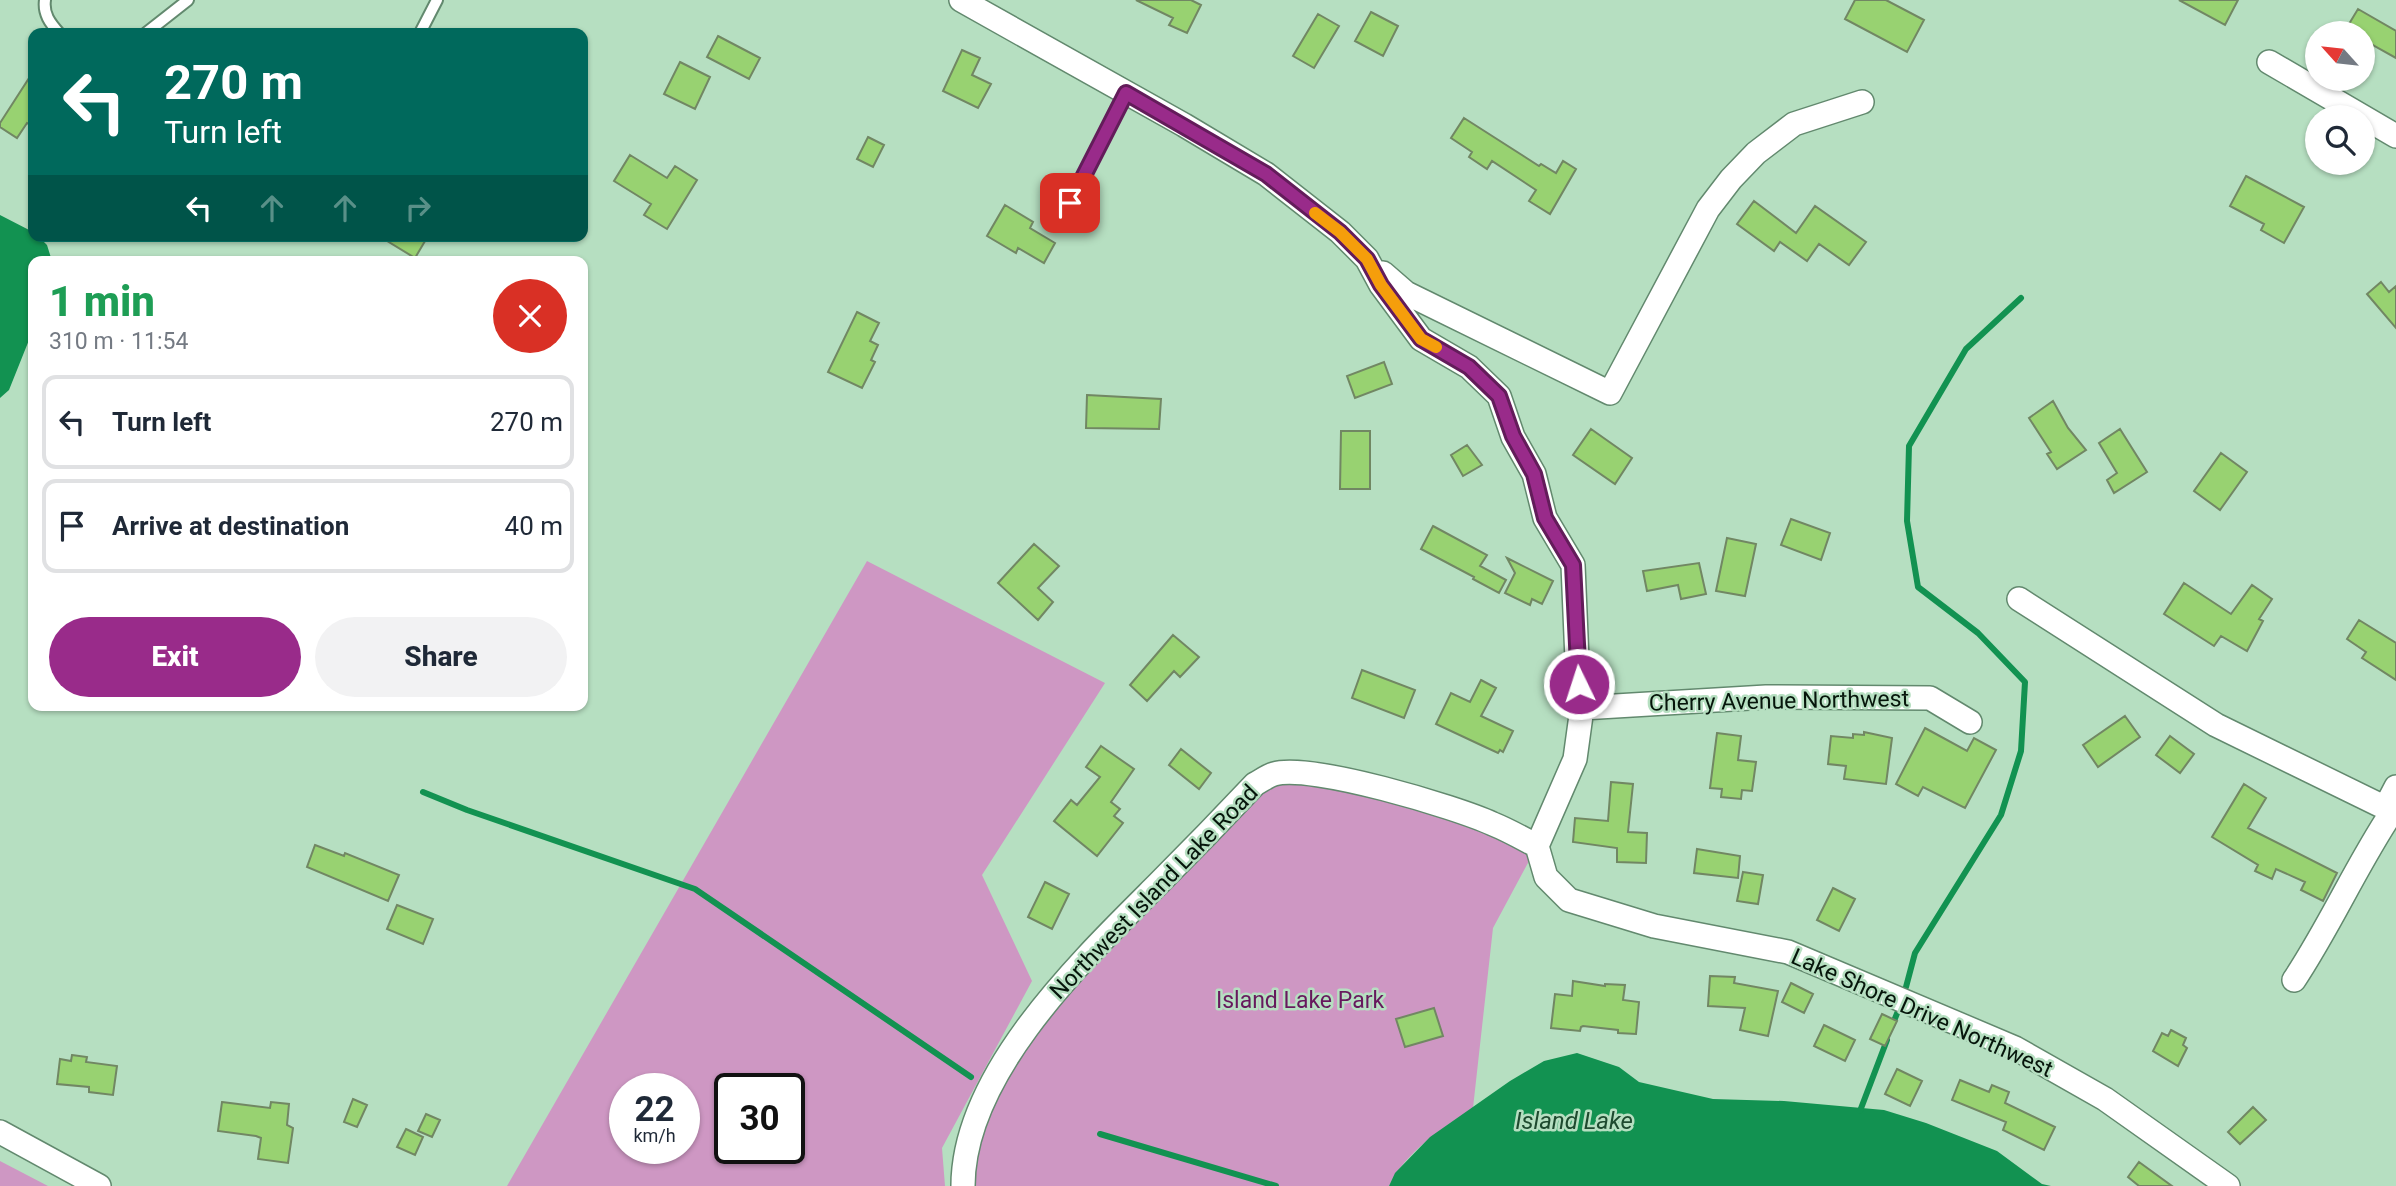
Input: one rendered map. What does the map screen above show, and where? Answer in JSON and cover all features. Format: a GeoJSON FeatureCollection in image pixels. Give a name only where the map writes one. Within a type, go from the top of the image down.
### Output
{"type":"FeatureCollection","features":[{"type":"Feature","properties":{"kind":"street"},"geometry":{"type":"LineString","coordinates":[[961,0],[1266,174],[1340,232],[1406,293],[1610,393],[1708,209],[1731,179],[1756,153],[1794,124],[1862,102]]}},
{"type":"Feature","properties":{"kind":"street"},"geometry":{"type":"LineString","coordinates":[[2269,62],[2396,136]]}},
{"type":"Feature","properties":{"kind":"street"},"geometry":{"type":"LineString","coordinates":[[1367,259],[1381,285],[1421,339],[1469,367],[1499,396],[1513,436],[1534,474],[1545,518],[1573,565],[1582,708],[1575,760],[1537,846]]}},
{"type":"Feature","properties":{"kind":"street"},"geometry":{"type":"LineString","coordinates":[[2019,599],[2216,725],[2391,811]]}},
{"type":"Feature","properties":{"kind":"street","name":"Cherry Avenue Northwest"},"geometry":{"type":"LineString","coordinates":[[1582,708],[1766,697],[1930,698],[1970,722]]}},
{"type":"Feature","properties":{"kind":"street","name":"Northwest Island Lake Road"},"geometry":{"type":"LineString","coordinates":[[963,1186],[963,1171],[980,1105],[1010,1052],[1064,980],[1255,784],[1272,774],[1289,772],[1338,778],[1454,810],[1492,823],[1537,846]]}},
{"type":"Feature","properties":{"kind":"street"},"geometry":{"type":"LineString","coordinates":[[2294,980],[2316,947],[2391,811],[2396,787]]}},
{"type":"Feature","properties":{"kind":"street","name":"Lake Shore Drive Northwest"},"geometry":{"type":"LineString","coordinates":[[1537,846],[1546,877],[1569,900],[1654,926],[1788,952],[2015,1048],[2105,1099],[2228,1186]]}},
{"type":"Feature","properties":{"kind":"street"},"geometry":{"type":"LineString","coordinates":[[0,1132],[99,1186]]}},
{"type":"Feature","properties":{"kind":"lane"},"geometry":{"type":"LineString","coordinates":[[45,0],[44,8],[54,28]]}},
{"type":"Feature","properties":{"kind":"lane"},"geometry":{"type":"LineString","coordinates":[[152,28],[188,0]]}},
{"type":"Feature","properties":{"kind":"lane"},"geometry":{"type":"LineString","coordinates":[[423,28],[437,0]]}},
{"type":"Feature","properties":{"kind":"lane"},"geometry":{"type":"LineString","coordinates":[[1070,203],[1126,93]]}},
{"type":"Feature","properties":{"kind":"green space"},"geometry":{"type":"Polygon","coordinates":[[[867,561],[1105,683],[982,875],[1032,981],[942,1148],[945,1186],[507,1186],[867,561]]]}},
{"type":"Feature","properties":{"kind":"green space","name":"Island Lake Park"},"geometry":{"type":"Polygon","coordinates":[[[1303,772],[1537,846],[1493,928],[1473,1108],[1415,1151],[1396,1173],[1389,1186],[963,1186],[1010,1052],[1255,784],[1303,772]]]}},
{"type":"Feature","properties":{"kind":"green space"},"geometry":{"type":"Polygon","coordinates":[[[0,1161],[48,1186],[0,1186],[0,1161]]]}},
{"type":"Feature","properties":{"kind":"water"},"geometry":{"type":"Polygon","coordinates":[[[0,215],[28,229],[28,242],[44,242],[50,256],[28,256],[28,342],[9,390],[0,398],[0,215]]]}},
{"type":"Feature","properties":{"kind":"water","name":"Island Lake"},"geometry":{"type":"Polygon","coordinates":[[[1577,1053],[1619,1067],[1639,1082],[1713,1099],[1784,1101],[1884,1110],[1926,1123],[1997,1151],[2042,1184],[2051,1186],[1389,1186],[1395,1173],[1430,1137],[1510,1081],[1544,1061],[1577,1053]]]}},
{"type":"Feature","properties":{"kind":"building"},"geometry":{"type":"Polygon","coordinates":[[[1136,0],[1191,0],[1201,5],[1187,33],[1169,25],[1173,18],[1136,0]]]}},
{"type":"Feature","properties":{"kind":"building"},"geometry":{"type":"Polygon","coordinates":[[[1855,0],[1886,0],[1924,20],[1907,52],[1845,19],[1855,0]]]}},
{"type":"Feature","properties":{"kind":"building"},"geometry":{"type":"Polygon","coordinates":[[[2179,0],[2238,0],[2225,25],[2179,0]]]}},
{"type":"Feature","properties":{"kind":"building"},"geometry":{"type":"Polygon","coordinates":[[[2358,9],[2396,31],[2396,58],[2375,46],[2375,21],[2351,21],[2358,9]]]}},
{"type":"Feature","properties":{"kind":"building"},"geometry":{"type":"Polygon","coordinates":[[[1371,12],[1398,26],[1383,56],[1355,41],[1371,12]]]}},
{"type":"Feature","properties":{"kind":"building"},"geometry":{"type":"Polygon","coordinates":[[[1318,14],[1339,26],[1314,68],[1293,56],[1318,14]]]}},
{"type":"Feature","properties":{"kind":"building"},"geometry":{"type":"Polygon","coordinates":[[[718,36],[760,58],[749,79],[707,57],[718,36]]]}},
{"type":"Feature","properties":{"kind":"building"},"geometry":{"type":"Polygon","coordinates":[[[962,50],[980,58],[972,75],[991,84],[978,108],[943,91],[962,50]]]}},
{"type":"Feature","properties":{"kind":"building"},"geometry":{"type":"Polygon","coordinates":[[[680,62],[710,77],[695,109],[664,94],[680,62]]]}},
{"type":"Feature","properties":{"kind":"building"},"geometry":{"type":"Polygon","coordinates":[[[28,80],[28,124],[17,138],[0,127],[28,80]]]}},
{"type":"Feature","properties":{"kind":"building"},"geometry":{"type":"Polygon","coordinates":[[[1464,118],[1539,166],[1541,164],[1556,173],[1563,161],[1576,169],[1550,214],[1529,201],[1536,190],[1492,161],[1487,169],[1469,157],[1472,152],[1451,138],[1464,118]]]}},
{"type":"Feature","properties":{"kind":"building"},"geometry":{"type":"Polygon","coordinates":[[[868,137],[884,145],[873,167],[857,159],[868,137]]]}},
{"type":"Feature","properties":{"kind":"building"},"geometry":{"type":"Polygon","coordinates":[[[630,155],[667,178],[675,166],[697,180],[667,229],[644,215],[651,204],[614,181],[630,155]]]}},
{"type":"Feature","properties":{"kind":"building"},"geometry":{"type":"Polygon","coordinates":[[[2246,176],[2304,207],[2284,243],[2261,230],[2264,224],[2230,206],[2246,176]]]}},
{"type":"Feature","properties":{"kind":"building"},"geometry":{"type":"Polygon","coordinates":[[[1754,201],[1796,233],[1815,206],[1866,242],[1849,265],[1819,244],[1807,261],[1780,242],[1774,251],[1737,224],[1754,201]]]}},
{"type":"Feature","properties":{"kind":"building"},"geometry":{"type":"Polygon","coordinates":[[[1005,205],[1033,222],[1030,228],[1055,243],[1044,263],[1018,248],[1016,253],[987,236],[1005,205]]]}},
{"type":"Feature","properties":{"kind":"building"},"geometry":{"type":"Polygon","coordinates":[[[389,242],[424,242],[416,256],[389,242]]]}},
{"type":"Feature","properties":{"kind":"building"},"geometry":{"type":"Polygon","coordinates":[[[2381,282],[2389,292],[2396,286],[2396,328],[2367,294],[2381,282]]]}},
{"type":"Feature","properties":{"kind":"building"},"geometry":{"type":"Polygon","coordinates":[[[857,312],[879,323],[870,341],[878,345],[871,360],[875,362],[862,388],[828,372],[857,312]]]}},
{"type":"Feature","properties":{"kind":"building"},"geometry":{"type":"Polygon","coordinates":[[[1384,362],[1392,384],[1355,398],[1347,376],[1384,362]]]}},
{"type":"Feature","properties":{"kind":"building"},"geometry":{"type":"Polygon","coordinates":[[[1087,395],[1161,399],[1159,429],[1086,428],[1087,395]]]}},
{"type":"Feature","properties":{"kind":"building"},"geometry":{"type":"Polygon","coordinates":[[[2053,401],[2068,428],[2086,450],[2057,469],[2047,454],[2051,452],[2029,418],[2053,401]]]}},
{"type":"Feature","properties":{"kind":"building"},"geometry":{"type":"Polygon","coordinates":[[[1591,429],[1632,458],[1615,484],[1573,455],[1591,429]]]}},
{"type":"Feature","properties":{"kind":"building"},"geometry":{"type":"Polygon","coordinates":[[[2120,429],[2147,472],[2114,493],[2107,480],[2117,473],[2099,443],[2120,429]]]}},
{"type":"Feature","properties":{"kind":"building"},"geometry":{"type":"Polygon","coordinates":[[[1341,431],[1370,431],[1370,489],[1340,489],[1341,431]]]}},
{"type":"Feature","properties":{"kind":"building"},"geometry":{"type":"Polygon","coordinates":[[[1467,445],[1482,465],[1463,476],[1451,455],[1467,445]]]}},
{"type":"Feature","properties":{"kind":"building"},"geometry":{"type":"Polygon","coordinates":[[[2221,453],[2247,472],[2220,510],[2194,491],[2221,453]]]}},
{"type":"Feature","properties":{"kind":"building"},"geometry":{"type":"Polygon","coordinates":[[[1791,519],[1830,533],[1821,560],[1781,545],[1791,519]]]}},
{"type":"Feature","properties":{"kind":"building"},"geometry":{"type":"Polygon","coordinates":[[[1433,526],[1487,555],[1480,566],[1506,580],[1499,593],[1421,549],[1433,526]]]}},
{"type":"Feature","properties":{"kind":"building"},"geometry":{"type":"Polygon","coordinates":[[[1727,538],[1756,544],[1745,596],[1716,591],[1727,538]]]}},
{"type":"Feature","properties":{"kind":"building"},"geometry":{"type":"Polygon","coordinates":[[[1034,544],[1059,566],[1038,588],[1053,602],[1038,620],[998,583],[1034,544]]]}},
{"type":"Feature","properties":{"kind":"building"},"geometry":{"type":"Polygon","coordinates":[[[1507,558],[1553,581],[1542,604],[1532,599],[1530,605],[1505,593],[1515,573],[1507,558]]]}},
{"type":"Feature","properties":{"kind":"building"},"geometry":{"type":"Polygon","coordinates":[[[1699,563],[1706,594],[1681,599],[1678,585],[1647,591],[1643,571],[1699,563]]]}},
{"type":"Feature","properties":{"kind":"building"},"geometry":{"type":"Polygon","coordinates":[[[2184,583],[2231,614],[2252,585],[2272,599],[2259,619],[2263,621],[2247,651],[2221,636],[2214,646],[2164,614],[2184,583]]]}},
{"type":"Feature","properties":{"kind":"building"},"geometry":{"type":"Polygon","coordinates":[[[2359,620],[2396,643],[2396,680],[2362,658],[2366,652],[2347,639],[2359,620]]]}},
{"type":"Feature","properties":{"kind":"building"},"geometry":{"type":"Polygon","coordinates":[[[1173,635],[1199,657],[1180,677],[1174,671],[1147,701],[1130,685],[1173,635]]]}},
{"type":"Feature","properties":{"kind":"building"},"geometry":{"type":"Polygon","coordinates":[[[1362,670],[1415,690],[1404,718],[1352,698],[1362,670]]]}},
{"type":"Feature","properties":{"kind":"building"},"geometry":{"type":"Polygon","coordinates":[[[1481,680],[1496,688],[1481,716],[1513,731],[1503,752],[1500,750],[1498,753],[1436,724],[1451,693],[1470,702],[1481,680]]]}},
{"type":"Feature","properties":{"kind":"building"},"geometry":{"type":"Polygon","coordinates":[[[2125,716],[2140,737],[2098,767],[2083,745],[2125,716]]]}},
{"type":"Feature","properties":{"kind":"building"},"geometry":{"type":"Polygon","coordinates":[[[1925,728],[1967,751],[1974,738],[1996,750],[1965,808],[1923,787],[1918,796],[1896,784],[1925,728]]]}},
{"type":"Feature","properties":{"kind":"building"},"geometry":{"type":"Polygon","coordinates":[[[1864,732],[1892,738],[1886,784],[1844,779],[1846,766],[1828,764],[1831,736],[1853,738],[1853,734],[1864,735],[1864,732]]]}},
{"type":"Feature","properties":{"kind":"building"},"geometry":{"type":"Polygon","coordinates":[[[1717,733],[1741,736],[1738,760],[1756,762],[1752,791],[1742,790],[1741,799],[1721,797],[1722,789],[1710,788],[1717,733]]]}},
{"type":"Feature","properties":{"kind":"building"},"geometry":{"type":"Polygon","coordinates":[[[2170,736],[2194,754],[2180,773],[2156,755],[2170,736]]]}},
{"type":"Feature","properties":{"kind":"building"},"geometry":{"type":"Polygon","coordinates":[[[1101,746],[1134,769],[1111,802],[1120,809],[1114,816],[1123,823],[1097,856],[1054,821],[1071,800],[1077,805],[1100,777],[1086,767],[1101,746]]]}},
{"type":"Feature","properties":{"kind":"building"},"geometry":{"type":"Polygon","coordinates":[[[1181,749],[1211,773],[1199,789],[1169,765],[1181,749]]]}},
{"type":"Feature","properties":{"kind":"building"},"geometry":{"type":"Polygon","coordinates":[[[1611,782],[1633,784],[1628,832],[1647,833],[1646,863],[1617,862],[1617,848],[1573,842],[1575,818],[1608,821],[1611,782]]]}},
{"type":"Feature","properties":{"kind":"building"},"geometry":{"type":"Polygon","coordinates":[[[2244,784],[2266,798],[2248,828],[2337,873],[2323,901],[2301,890],[2305,882],[2276,869],[2272,879],[2255,871],[2258,865],[2212,837],[2244,784]]]}},
{"type":"Feature","properties":{"kind":"building"},"geometry":{"type":"Polygon","coordinates":[[[315,845],[344,856],[345,853],[399,875],[388,901],[307,867],[315,845]]]}},
{"type":"Feature","properties":{"kind":"building"},"geometry":{"type":"Polygon","coordinates":[[[1697,849],[1740,856],[1738,878],[1694,873],[1697,849]]]}},
{"type":"Feature","properties":{"kind":"building"},"geometry":{"type":"Polygon","coordinates":[[[1743,872],[1763,875],[1758,904],[1737,901],[1743,872]]]}},
{"type":"Feature","properties":{"kind":"building"},"geometry":{"type":"Polygon","coordinates":[[[1045,882],[1069,894],[1052,929],[1028,917],[1045,882]]]}},
{"type":"Feature","properties":{"kind":"building"},"geometry":{"type":"Polygon","coordinates":[[[1833,888],[1855,899],[1839,931],[1817,920],[1833,888]]]}},
{"type":"Feature","properties":{"kind":"building"},"geometry":{"type":"Polygon","coordinates":[[[397,905],[433,919],[423,944],[387,929],[397,905]]]}},
{"type":"Feature","properties":{"kind":"building"},"geometry":{"type":"Polygon","coordinates":[[[1710,976],[1735,977],[1734,983],[1778,991],[1768,1036],[1740,1030],[1745,1008],[1708,1006],[1710,976]]]}},
{"type":"Feature","properties":{"kind":"building"},"geometry":{"type":"Polygon","coordinates":[[[1573,981],[1605,986],[1625,985],[1623,1000],[1639,1002],[1636,1034],[1583,1026],[1580,1031],[1551,1028],[1555,994],[1572,996],[1573,981]]]}},
{"type":"Feature","properties":{"kind":"building"},"geometry":{"type":"Polygon","coordinates":[[[1791,983],[1813,994],[1804,1013],[1782,1002],[1791,983]]]}},
{"type":"Feature","properties":{"kind":"building"},"geometry":{"type":"Polygon","coordinates":[[[1434,1008],[1443,1036],[1405,1047],[1396,1019],[1434,1008]]]}},
{"type":"Feature","properties":{"kind":"building"},"geometry":{"type":"Polygon","coordinates":[[[1882,1014],[1897,1021],[1885,1046],[1870,1039],[1882,1014]]]}},
{"type":"Feature","properties":{"kind":"building"},"geometry":{"type":"Polygon","coordinates":[[[1824,1025],[1855,1040],[1845,1061],[1814,1046],[1824,1025]]]}},
{"type":"Feature","properties":{"kind":"building"},"geometry":{"type":"Polygon","coordinates":[[[2171,1030],[2186,1038],[2183,1045],[2187,1048],[2178,1066],[2153,1051],[2162,1033],[2168,1036],[2171,1030]]]}},
{"type":"Feature","properties":{"kind":"building"},"geometry":{"type":"Polygon","coordinates":[[[72,1055],[87,1057],[86,1062],[117,1066],[113,1095],[89,1092],[89,1087],[57,1084],[60,1059],[71,1061],[72,1055]]]}},
{"type":"Feature","properties":{"kind":"building"},"geometry":{"type":"Polygon","coordinates":[[[1897,1069],[1922,1081],[1910,1106],[1885,1094],[1897,1069]]]}},
{"type":"Feature","properties":{"kind":"building"},"geometry":{"type":"Polygon","coordinates":[[[1960,1080],[1989,1092],[1992,1085],[2009,1092],[2005,1103],[2055,1127],[2044,1150],[2003,1130],[2006,1122],[1952,1100],[1960,1080]]]}},
{"type":"Feature","properties":{"kind":"building"},"geometry":{"type":"Polygon","coordinates":[[[353,1099],[367,1105],[357,1127],[344,1122],[353,1099]]]}},
{"type":"Feature","properties":{"kind":"building"},"geometry":{"type":"Polygon","coordinates":[[[222,1102],[270,1108],[271,1102],[289,1104],[287,1125],[293,1128],[288,1163],[258,1159],[261,1138],[218,1131],[222,1102]]]}},
{"type":"Feature","properties":{"kind":"building"},"geometry":{"type":"Polygon","coordinates":[[[2253,1107],[2266,1120],[2240,1144],[2228,1132],[2253,1107]]]}},
{"type":"Feature","properties":{"kind":"building"},"geometry":{"type":"Polygon","coordinates":[[[426,1114],[440,1120],[432,1137],[418,1131],[426,1114]]]}},
{"type":"Feature","properties":{"kind":"building"},"geometry":{"type":"Polygon","coordinates":[[[406,1129],[423,1137],[415,1155],[397,1147],[406,1129]]]}},
{"type":"Feature","properties":{"kind":"building"},"geometry":{"type":"Polygon","coordinates":[[[2139,1162],[2172,1186],[2139,1186],[2128,1177],[2139,1162]]]}},
{"type":"Feature","properties":{"kind":"waterway"},"geometry":{"type":"LineString","coordinates":[[1906,987],[1915,953],[2001,815],[2021,751],[2025,682],[1978,633],[1918,587],[1907,521],[1909,446],[1966,349],[2021,298]]}},
{"type":"Feature","properties":{"kind":"waterway"},"geometry":{"type":"LineString","coordinates":[[423,792],[467,810],[695,889],[971,1077]]}},
{"type":"Feature","properties":{"kind":"waterway"},"geometry":{"type":"LineString","coordinates":[[1892,1026],[1898,1011]]}},
{"type":"Feature","properties":{"kind":"waterway"},"geometry":{"type":"LineString","coordinates":[[1860,1111],[1887,1040]]}},
{"type":"Feature","properties":{"kind":"waterway"},"geometry":{"type":"LineString","coordinates":[[1100,1134],[1276,1186]]}},
{"type":"Feature","properties":{"kind":"slow traffic"},"geometry":{"type":"LineString","coordinates":[[1315,213],[1340,232],[1367,259],[1381,285],[1421,339],[1436,347]]}},
{"type":"Feature","properties":{"kind":"route"},"geometry":{"type":"LineString","coordinates":[[1070,203],[1126,93],[1266,174],[1340,232],[1367,259],[1381,285],[1421,339],[1469,367],[1499,396],[1513,436],[1534,474],[1545,518],[1573,565],[1579,684]]}}]}
